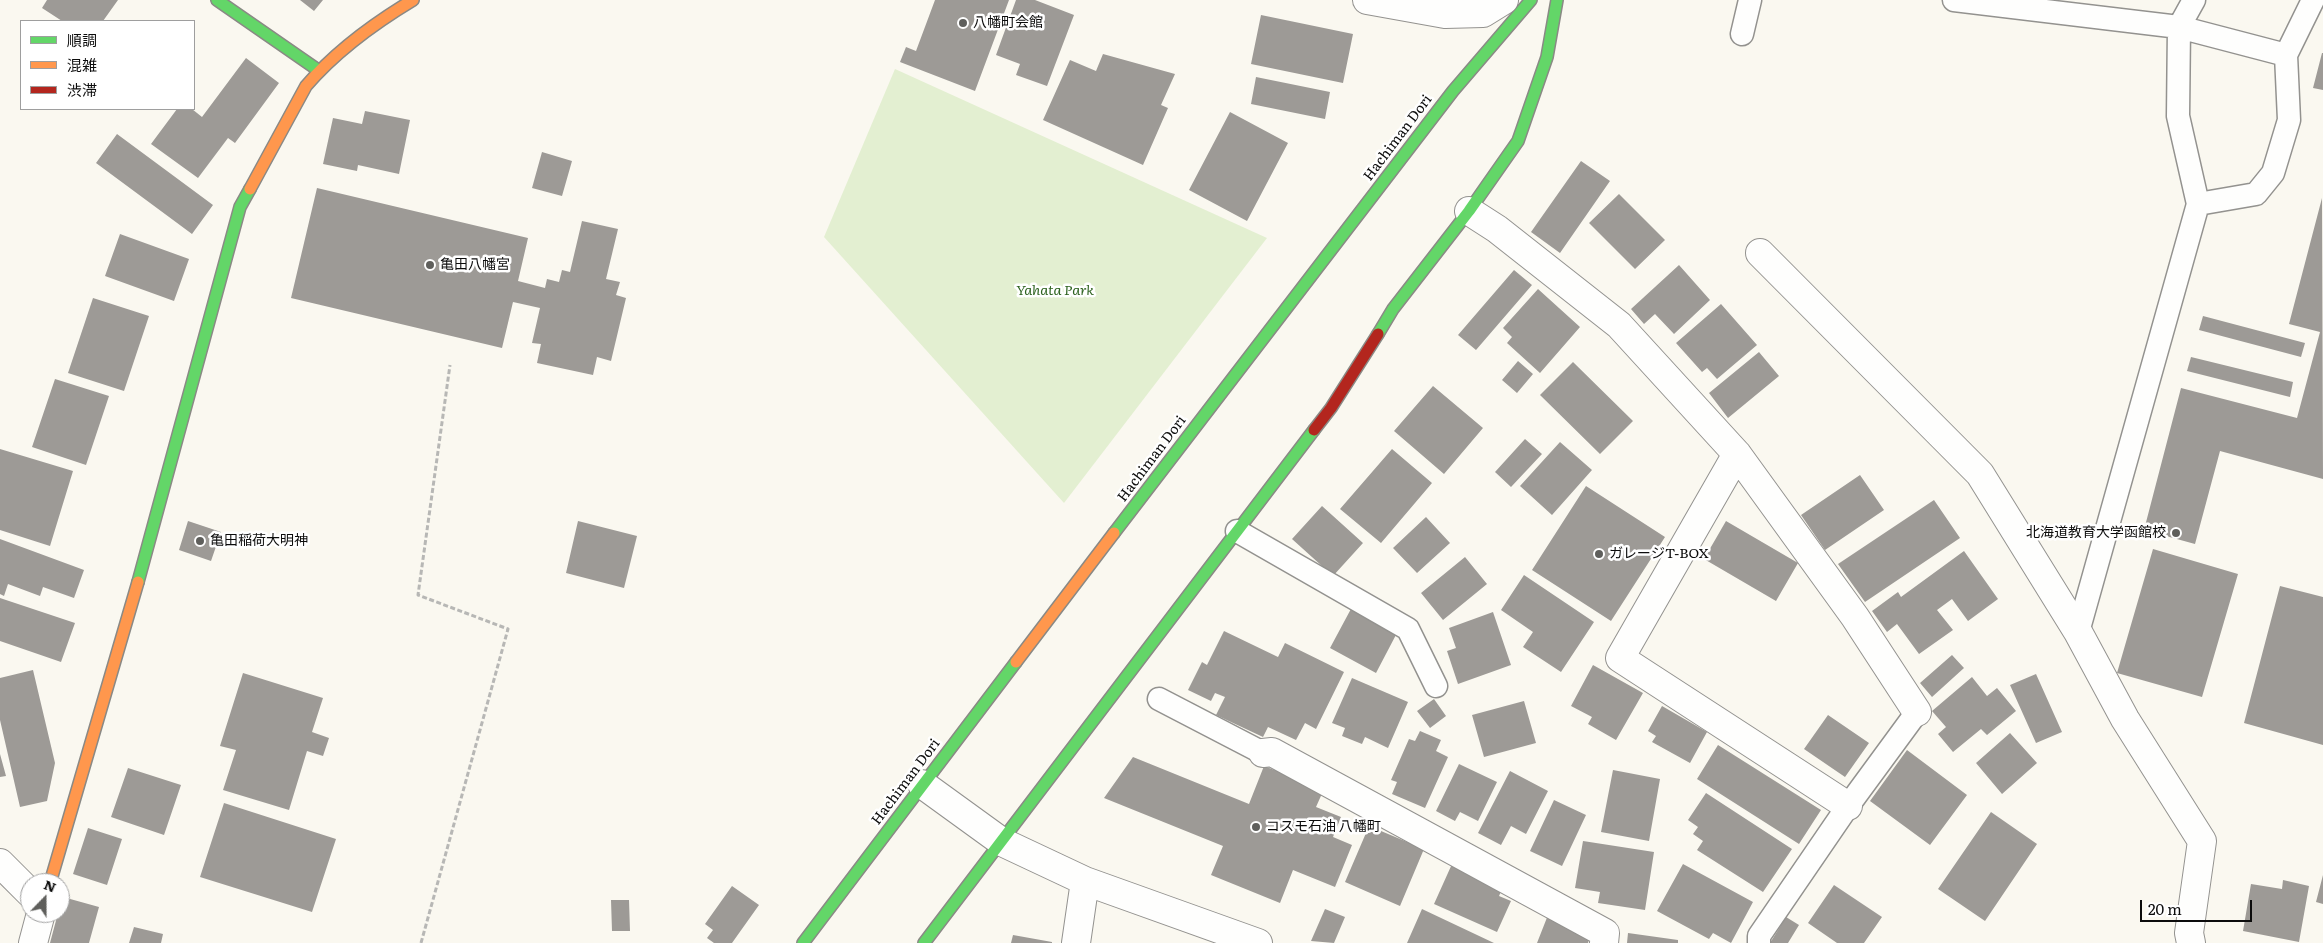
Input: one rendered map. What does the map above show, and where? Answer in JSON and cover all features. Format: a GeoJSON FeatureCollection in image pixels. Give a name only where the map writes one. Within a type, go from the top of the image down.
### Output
{"type":"FeatureCollection","features":[{"type":"Feature","properties":{"kind":"street"},"geometry":{"type":"LineString","coordinates":[[217,0],[318,70]]}},
{"type":"Feature","properties":{"kind":"street"},"geometry":{"type":"LineString","coordinates":[[53,873],[164,493],[240,207],[306,86],[318,70],[367,31],[413,0]]}},
{"type":"Feature","properties":{"kind":"street"},"geometry":{"type":"LineString","coordinates":[[1367,0],[1445,14],[1484,13],[1504,0]]}},
{"type":"Feature","properties":{"kind":"street","name":"Hachiman Dori"},"geometry":{"type":"LineString","coordinates":[[803,943],[922,784],[1453,91],[1531,0]]}},
{"type":"Feature","properties":{"kind":"street"},"geometry":{"type":"LineString","coordinates":[[924,943],[1331,408],[1393,309],[1469,212],[1518,141],[1547,57],[1557,0]]}},
{"type":"Feature","properties":{"kind":"street"},"geometry":{"type":"LineString","coordinates":[[1469,212],[1497,229],[1619,325],[1737,454],[1855,617],[1917,712]]}},
{"type":"Feature","properties":{"kind":"street"},"geometry":{"type":"LineString","coordinates":[[1760,253],[1980,474],[2078,632],[2125,719],[2202,841],[2189,932],[2191,943]]}},
{"type":"Feature","properties":{"kind":"street"},"geometry":{"type":"LineString","coordinates":[[1737,454],[1620,658],[1848,806]]}},
{"type":"Feature","properties":{"kind":"street"},"geometry":{"type":"LineString","coordinates":[[1263,753],[1272,752],[1605,933],[1604,943]]}},
{"type":"Feature","properties":{"kind":"street"},"geometry":{"type":"LineString","coordinates":[[922,784],[1002,842],[1085,881],[1258,943]]}},
{"type":"Feature","properties":{"kind":"street"},"geometry":{"type":"LineString","coordinates":[[0,862],[20,883]]}},
{"type":"Feature","properties":{"kind":"street"},"geometry":{"type":"LineString","coordinates":[[1076,943],[1085,881]]}},
{"type":"Feature","properties":{"kind":"street"},"geometry":{"type":"LineString","coordinates":[[33,943],[38,923]]}},
{"type":"Feature","properties":{"kind":"lane"},"geometry":{"type":"LineString","coordinates":[[1742,34],[1750,0]]}},
{"type":"Feature","properties":{"kind":"lane"},"geometry":{"type":"LineString","coordinates":[[1954,0],[2179,27],[2286,55]]}},
{"type":"Feature","properties":{"kind":"lane"},"geometry":{"type":"LineString","coordinates":[[2078,632],[2198,204],[2178,116],[2179,27],[2194,0]]}},
{"type":"Feature","properties":{"kind":"lane"},"geometry":{"type":"LineString","coordinates":[[2198,204],[2256,194],[2273,173],[2289,120],[2286,55],[2313,0]]}},
{"type":"Feature","properties":{"kind":"lane"},"geometry":{"type":"LineString","coordinates":[[1237,531],[1408,629],[1436,686]]}},
{"type":"Feature","properties":{"kind":"lane"},"geometry":{"type":"LineString","coordinates":[[1159,700],[1263,753]]}},
{"type":"Feature","properties":{"kind":"lane"},"geometry":{"type":"LineString","coordinates":[[1759,943],[1759,936],[1848,806],[1917,712]]}},
{"type":"Feature","properties":{"kind":"path"},"geometry":{"type":"LineString","coordinates":[[421,943],[508,629],[418,595],[450,365]]}},
{"type":"Feature","properties":{"kind":"green space","name":"Yahata Park"},"geometry":{"type":"Polygon","coordinates":[[[895,69],[1267,238],[1064,503],[824,237],[895,69]]]}},
{"type":"Feature","properties":{"kind":"building"},"geometry":{"type":"Polygon","coordinates":[[[47,0],[118,0],[104,20],[60,20],[42,8],[47,0]]]}},
{"type":"Feature","properties":{"kind":"building"},"geometry":{"type":"Polygon","coordinates":[[[300,0],[323,0],[314,11],[300,0]]]}},
{"type":"Feature","properties":{"kind":"building","name":"八幡町会館"},"geometry":{"type":"Polygon","coordinates":[[[935,0],[1009,0],[975,91],[900,62],[906,47],[916,51],[935,0]]]}},
{"type":"Feature","properties":{"kind":"building"},"geometry":{"type":"Polygon","coordinates":[[[1016,0],[1035,0],[1074,15],[1047,86],[1016,75],[1020,64],[996,55],[1016,0]]]}},
{"type":"Feature","properties":{"kind":"building"},"geometry":{"type":"Polygon","coordinates":[[[1261,15],[1353,34],[1343,83],[1251,64],[1261,15]]]}},
{"type":"Feature","properties":{"kind":"building"},"geometry":{"type":"Polygon","coordinates":[[[2323,53],[2323,90],[2313,88],[2323,53]]]}},
{"type":"Feature","properties":{"kind":"building"},"geometry":{"type":"Polygon","coordinates":[[[1103,54],[1175,74],[1161,105],[1168,108],[1143,165],[1043,120],[1070,60],[1096,71],[1103,54]]]}},
{"type":"Feature","properties":{"kind":"building"},"geometry":{"type":"Polygon","coordinates":[[[246,58],[279,83],[235,143],[228,138],[198,178],[151,144],[176,110],[193,110],[202,117],[246,58]]]}},
{"type":"Feature","properties":{"kind":"building"},"geometry":{"type":"Polygon","coordinates":[[[1256,77],[1330,92],[1325,119],[1251,104],[1256,77]]]}},
{"type":"Feature","properties":{"kind":"building"},"geometry":{"type":"Polygon","coordinates":[[[365,111],[410,120],[399,174],[358,165],[357,171],[323,164],[333,118],[362,124],[365,111]]]}},
{"type":"Feature","properties":{"kind":"building"},"geometry":{"type":"Polygon","coordinates":[[[1230,112],[1288,143],[1247,221],[1189,190],[1230,112]]]}},
{"type":"Feature","properties":{"kind":"building"},"geometry":{"type":"Polygon","coordinates":[[[117,134],[213,205],[192,234],[96,163],[117,134]]]}},
{"type":"Feature","properties":{"kind":"building"},"geometry":{"type":"Polygon","coordinates":[[[542,152],[572,161],[562,196],[532,188],[542,152]]]}},
{"type":"Feature","properties":{"kind":"building"},"geometry":{"type":"Polygon","coordinates":[[[1581,161],[1610,181],[1560,253],[1531,232],[1581,161]]]}},
{"type":"Feature","properties":{"kind":"building"},"geometry":{"type":"Polygon","coordinates":[[[317,188],[528,238],[518,281],[545,288],[547,279],[559,282],[562,270],[570,272],[582,221],[618,229],[606,279],[620,282],[616,295],[626,298],[611,361],[597,357],[593,375],[537,363],[541,344],[532,343],[540,308],[513,302],[502,348],[291,298],[317,188]]]}},
{"type":"Feature","properties":{"kind":"building"},"geometry":{"type":"Polygon","coordinates":[[[1619,194],[1665,240],[1635,269],[1589,223],[1619,194]]]}},
{"type":"Feature","properties":{"kind":"building"},"geometry":{"type":"Polygon","coordinates":[[[2322,198],[2323,479],[2220,451],[2195,544],[2144,530],[2181,388],[2297,418],[2320,332],[2289,324],[2322,198]]]}},
{"type":"Feature","properties":{"kind":"building"},"geometry":{"type":"Polygon","coordinates":[[[120,234],[189,259],[174,301],[105,276],[120,234]]]}},
{"type":"Feature","properties":{"kind":"building"},"geometry":{"type":"Polygon","coordinates":[[[1679,265],[1710,300],[1674,334],[1655,314],[1644,324],[1631,309],[1679,265]]]}},
{"type":"Feature","properties":{"kind":"building"},"geometry":{"type":"Polygon","coordinates":[[[1514,270],[1532,285],[1476,350],[1458,335],[1514,270]]]}},
{"type":"Feature","properties":{"kind":"building"},"geometry":{"type":"Polygon","coordinates":[[[1538,289],[1580,327],[1540,373],[1507,343],[1512,337],[1503,328],[1538,289]]]}},
{"type":"Feature","properties":{"kind":"building"},"geometry":{"type":"Polygon","coordinates":[[[93,298],[149,316],[124,391],[68,373],[93,298]]]}},
{"type":"Feature","properties":{"kind":"building"},"geometry":{"type":"Polygon","coordinates":[[[1721,304],[1757,345],[1717,379],[1707,368],[1702,372],[1676,343],[1721,304]]]}},
{"type":"Feature","properties":{"kind":"building"},"geometry":{"type":"Polygon","coordinates":[[[2203,316],[2305,343],[2301,357],[2199,330],[2203,316]]]}},
{"type":"Feature","properties":{"kind":"building"},"geometry":{"type":"Polygon","coordinates":[[[1759,352],[1779,376],[1728,418],[1709,393],[1759,352]]]}},
{"type":"Feature","properties":{"kind":"building"},"geometry":{"type":"Polygon","coordinates":[[[2191,357],[2293,382],[2290,397],[2187,371],[2191,357]]]}},
{"type":"Feature","properties":{"kind":"building"},"geometry":{"type":"Polygon","coordinates":[[[1518,361],[1533,374],[1517,393],[1502,380],[1518,361]]]}},
{"type":"Feature","properties":{"kind":"building"},"geometry":{"type":"Polygon","coordinates":[[[1573,362],[1633,421],[1600,454],[1540,395],[1573,362]]]}},
{"type":"Feature","properties":{"kind":"building"},"geometry":{"type":"Polygon","coordinates":[[[55,379],[109,396],[86,465],[32,447],[55,379]]]}},
{"type":"Feature","properties":{"kind":"building"},"geometry":{"type":"Polygon","coordinates":[[[1433,386],[1483,428],[1444,474],[1394,431],[1433,386]]]}},
{"type":"Feature","properties":{"kind":"building"},"geometry":{"type":"Polygon","coordinates":[[[1525,439],[1542,454],[1511,487],[1495,472],[1525,439]]]}},
{"type":"Feature","properties":{"kind":"building"},"geometry":{"type":"Polygon","coordinates":[[[1560,442],[1592,470],[1552,515],[1520,486],[1560,442]]]}},
{"type":"Feature","properties":{"kind":"building"},"geometry":{"type":"Polygon","coordinates":[[[0,449],[73,471],[50,546],[0,530],[0,449]]]}},
{"type":"Feature","properties":{"kind":"building"},"geometry":{"type":"Polygon","coordinates":[[[1392,449],[1432,483],[1381,543],[1340,509],[1392,449]]]}},
{"type":"Feature","properties":{"kind":"building"},"geometry":{"type":"Polygon","coordinates":[[[1860,475],[1884,510],[1825,550],[1801,515],[1860,475]]]}},
{"type":"Feature","properties":{"kind":"building","name":"ガレージT-BOX"},"geometry":{"type":"Polygon","coordinates":[[[1586,486],[1665,537],[1611,621],[1532,570],[1586,486]]]}},
{"type":"Feature","properties":{"kind":"building"},"geometry":{"type":"Polygon","coordinates":[[[1934,500],[1960,538],[1865,602],[1838,564],[1934,500]]]}},
{"type":"Feature","properties":{"kind":"building"},"geometry":{"type":"Polygon","coordinates":[[[1322,506],[1363,543],[1333,576],[1292,539],[1322,506]]]}},
{"type":"Feature","properties":{"kind":"building"},"geometry":{"type":"Polygon","coordinates":[[[1426,517],[1450,543],[1417,573],[1393,548],[1426,517]]]}},
{"type":"Feature","properties":{"kind":"building","name":"亀田稲荷大明神"},"geometry":{"type":"Polygon","coordinates":[[[188,521],[221,532],[211,561],[179,550],[188,521]]]}},
{"type":"Feature","properties":{"kind":"building"},"geometry":{"type":"Polygon","coordinates":[[[578,521],[637,536],[624,588],[566,573],[578,521]]]}},
{"type":"Feature","properties":{"kind":"building"},"geometry":{"type":"Polygon","coordinates":[[[1726,521],[1798,563],[1776,601],[1704,559],[1726,521]]]}},
{"type":"Feature","properties":{"kind":"building"},"geometry":{"type":"Polygon","coordinates":[[[0,539],[84,570],[74,598],[43,587],[40,596],[8,584],[4,596],[0,594],[0,539]]]}},
{"type":"Feature","properties":{"kind":"building"},"geometry":{"type":"Polygon","coordinates":[[[2153,549],[2238,574],[2202,697],[2117,673],[2153,549]]]}},
{"type":"Feature","properties":{"kind":"building"},"geometry":{"type":"Polygon","coordinates":[[[1964,551],[1998,599],[1968,621],[1952,599],[1937,610],[1953,630],[1919,654],[1897,624],[1887,632],[1872,611],[1898,592],[1901,597],[1964,551]]]}},
{"type":"Feature","properties":{"kind":"building"},"geometry":{"type":"Polygon","coordinates":[[[1465,557],[1487,584],[1443,620],[1421,593],[1465,557]]]}},
{"type":"Feature","properties":{"kind":"building"},"geometry":{"type":"Polygon","coordinates":[[[1524,575],[1594,622],[1561,672],[1523,647],[1533,632],[1501,610],[1524,575]]]}},
{"type":"Feature","properties":{"kind":"building"},"geometry":{"type":"Polygon","coordinates":[[[2280,586],[2323,597],[2323,745],[2244,723],[2280,586]]]}},
{"type":"Feature","properties":{"kind":"building"},"geometry":{"type":"Polygon","coordinates":[[[0,598],[75,623],[61,662],[0,641],[0,598]]]}},
{"type":"Feature","properties":{"kind":"building"},"geometry":{"type":"Polygon","coordinates":[[[1352,607],[1398,631],[1376,673],[1330,648],[1352,607]]]}},
{"type":"Feature","properties":{"kind":"building"},"geometry":{"type":"Polygon","coordinates":[[[1493,612],[1511,665],[1458,684],[1447,651],[1456,648],[1449,628],[1493,612]]]}},
{"type":"Feature","properties":{"kind":"building"},"geometry":{"type":"Polygon","coordinates":[[[1224,631],[1278,657],[1285,643],[1344,672],[1316,729],[1305,723],[1296,740],[1268,727],[1263,737],[1216,715],[1225,697],[1215,693],[1211,701],[1188,690],[1202,662],[1207,665],[1224,631]]]}},
{"type":"Feature","properties":{"kind":"building"},"geometry":{"type":"Polygon","coordinates":[[[1952,655],[1964,668],[1932,697],[1920,683],[1952,655]]]}},
{"type":"Feature","properties":{"kind":"building"},"geometry":{"type":"Polygon","coordinates":[[[1593,665],[1643,693],[1616,740],[1588,724],[1592,717],[1571,706],[1593,665]]]}},
{"type":"Feature","properties":{"kind":"building"},"geometry":{"type":"Polygon","coordinates":[[[33,670],[55,763],[47,801],[20,807],[0,720],[0,678],[33,670]]]}},
{"type":"Feature","properties":{"kind":"building"},"geometry":{"type":"Polygon","coordinates":[[[243,673],[323,698],[312,732],[329,738],[323,756],[307,751],[289,810],[223,790],[236,750],[220,746],[243,673]]]}},
{"type":"Feature","properties":{"kind":"building"},"geometry":{"type":"Polygon","coordinates":[[[2036,674],[2062,732],[2036,743],[2010,685],[2036,674]]]}},
{"type":"Feature","properties":{"kind":"building"},"geometry":{"type":"Polygon","coordinates":[[[1972,677],[1987,696],[1997,688],[2016,711],[1987,735],[1981,729],[1953,752],[1938,734],[1946,727],[1932,711],[1972,677]]]}},
{"type":"Feature","properties":{"kind":"building"},"geometry":{"type":"Polygon","coordinates":[[[1352,678],[1408,702],[1388,748],[1365,737],[1362,744],[1342,736],[1345,728],[1332,723],[1352,678]]]}},
{"type":"Feature","properties":{"kind":"building"},"geometry":{"type":"Polygon","coordinates":[[[1434,699],[1446,716],[1430,728],[1417,711],[1434,699]]]}},
{"type":"Feature","properties":{"kind":"building"},"geometry":{"type":"Polygon","coordinates":[[[1524,701],[1536,743],[1484,757],[1472,715],[1524,701]]]}},
{"type":"Feature","properties":{"kind":"building"},"geometry":{"type":"Polygon","coordinates":[[[1662,706],[1707,732],[1690,763],[1652,742],[1656,736],[1648,731],[1662,706]]]}},
{"type":"Feature","properties":{"kind":"building"},"geometry":{"type":"Polygon","coordinates":[[[1828,715],[1869,743],[1845,777],[1804,749],[1828,715]]]}},
{"type":"Feature","properties":{"kind":"building"},"geometry":{"type":"Polygon","coordinates":[[[1420,731],[1441,740],[1436,751],[1448,757],[1425,808],[1392,794],[1397,782],[1391,780],[1409,739],[1415,741],[1420,731]]]}},
{"type":"Feature","properties":{"kind":"building"},"geometry":{"type":"Polygon","coordinates":[[[2010,733],[2037,763],[2002,794],[1976,763],[2010,733]]]}},
{"type":"Feature","properties":{"kind":"building"},"geometry":{"type":"Polygon","coordinates":[[[1718,745],[1821,810],[1799,844],[1697,779],[1718,745]]]}},
{"type":"Feature","properties":{"kind":"building"},"geometry":{"type":"Polygon","coordinates":[[[1907,750],[1967,795],[1930,845],[1870,801],[1907,750]]]}},
{"type":"Feature","properties":{"kind":"building"},"geometry":{"type":"Polygon","coordinates":[[[0,754],[6,776],[0,777],[0,754]]]}},
{"type":"Feature","properties":{"kind":"building","name":"コスモ石油 八幡町"},"geometry":{"type":"Polygon","coordinates":[[[1133,757],[1249,804],[1264,766],[1324,789],[1316,807],[1341,817],[1333,837],[1352,845],[1335,887],[1293,870],[1280,903],[1211,875],[1223,846],[1104,798],[1133,757]]]}},
{"type":"Feature","properties":{"kind":"building"},"geometry":{"type":"Polygon","coordinates":[[[1459,764],[1497,782],[1478,821],[1460,812],[1455,821],[1436,811],[1459,764]]]}},
{"type":"Feature","properties":{"kind":"building"},"geometry":{"type":"Polygon","coordinates":[[[128,768],[181,785],[164,835],[111,817],[128,768]]]}},
{"type":"Feature","properties":{"kind":"building"},"geometry":{"type":"Polygon","coordinates":[[[1613,770],[1660,779],[1649,841],[1601,832],[1613,770]]]}},
{"type":"Feature","properties":{"kind":"building"},"geometry":{"type":"Polygon","coordinates":[[[1510,771],[1548,791],[1526,834],[1511,826],[1501,845],[1478,833],[1510,771]]]}},
{"type":"Feature","properties":{"kind":"building"},"geometry":{"type":"Polygon","coordinates":[[[1706,793],[1792,849],[1763,892],[1697,850],[1703,841],[1693,834],[1698,827],[1688,820],[1706,793]]]}},
{"type":"Feature","properties":{"kind":"building"},"geometry":{"type":"Polygon","coordinates":[[[1554,800],[1586,815],[1562,866],[1530,851],[1554,800]]]}},
{"type":"Feature","properties":{"kind":"building"},"geometry":{"type":"Polygon","coordinates":[[[224,803],[336,839],[312,912],[200,877],[224,803]]]}},
{"type":"Feature","properties":{"kind":"building"},"geometry":{"type":"Polygon","coordinates":[[[1991,812],[2037,844],[1985,921],[1938,889],[1991,812]]]}},
{"type":"Feature","properties":{"kind":"building"},"geometry":{"type":"Polygon","coordinates":[[[1369,826],[1424,849],[1400,906],[1345,882],[1369,826]]]}},
{"type":"Feature","properties":{"kind":"building"},"geometry":{"type":"Polygon","coordinates":[[[88,828],[122,839],[107,885],[73,874],[88,828]]]}},
{"type":"Feature","properties":{"kind":"building"},"geometry":{"type":"Polygon","coordinates":[[[1583,841],[1654,852],[1645,910],[1598,903],[1600,892],[1575,888],[1583,841]]]}},
{"type":"Feature","properties":{"kind":"building"},"geometry":{"type":"Polygon","coordinates":[[[1452,864],[1503,887],[1499,896],[1511,901],[1497,932],[1434,904],[1452,864]]]}},
{"type":"Feature","properties":{"kind":"building"},"geometry":{"type":"Polygon","coordinates":[[[1683,864],[1753,902],[1731,943],[1713,933],[1709,939],[1657,911],[1683,864]]]}},
{"type":"Feature","properties":{"kind":"building"},"geometry":{"type":"Polygon","coordinates":[[[2323,875],[2323,904],[2316,902],[2323,875]]]}},
{"type":"Feature","properties":{"kind":"building"},"geometry":{"type":"Polygon","coordinates":[[[2283,880],[2309,886],[2299,942],[2243,931],[2251,884],[2282,889],[2283,880]]]}},
{"type":"Feature","properties":{"kind":"building"},"geometry":{"type":"Polygon","coordinates":[[[1834,885],[1882,917],[1864,943],[1837,943],[1808,923],[1834,885]]]}},
{"type":"Feature","properties":{"kind":"building"},"geometry":{"type":"Polygon","coordinates":[[[732,886],[759,905],[732,943],[714,943],[707,938],[713,930],[705,924],[732,886]]]}},
{"type":"Feature","properties":{"kind":"building"},"geometry":{"type":"Polygon","coordinates":[[[70,899],[99,907],[89,943],[50,943],[55,923],[70,923],[70,899]]]}},
{"type":"Feature","properties":{"kind":"building"},"geometry":{"type":"Polygon","coordinates":[[[611,900],[629,900],[630,931],[612,931],[611,900]]]}},
{"type":"Feature","properties":{"kind":"building"},"geometry":{"type":"Polygon","coordinates":[[[1325,909],[1345,917],[1334,943],[1311,941],[1325,909]]]}},
{"type":"Feature","properties":{"kind":"building"},"geometry":{"type":"Polygon","coordinates":[[[1422,909],[1494,943],[1407,943],[1422,909]]]}},
{"type":"Feature","properties":{"kind":"building"},"geometry":{"type":"Polygon","coordinates":[[[1548,915],[1591,933],[1588,943],[1537,943],[1548,915]]]}},
{"type":"Feature","properties":{"kind":"building"},"geometry":{"type":"Polygon","coordinates":[[[1786,917],[1799,925],[1788,943],[1770,943],[1786,917]]]}},
{"type":"Feature","properties":{"kind":"building"},"geometry":{"type":"Polygon","coordinates":[[[134,927],[163,934],[161,943],[129,943],[134,927]]]}},
{"type":"Feature","properties":{"kind":"building"},"geometry":{"type":"Polygon","coordinates":[[[1628,933],[1678,940],[1678,943],[1627,943],[1628,933]]]}},
{"type":"Feature","properties":{"kind":"building"},"geometry":{"type":"Polygon","coordinates":[[[1013,935],[1052,942],[1052,943],[1011,943],[1013,935]]]}},
{"type":"Feature","properties":{"kind":"traffic: fast"},"geometry":{"type":"LineString","coordinates":[[217,0],[318,70]]}},
{"type":"Feature","properties":{"kind":"traffic: fast"},"geometry":{"type":"LineString","coordinates":[[1114,533],[1453,91],[1531,0]]}},
{"type":"Feature","properties":{"kind":"traffic: fast"},"geometry":{"type":"LineString","coordinates":[[1378,334],[1393,309],[1469,211],[1518,141],[1547,57],[1557,0]]}},
{"type":"Feature","properties":{"kind":"traffic: fast"},"geometry":{"type":"LineString","coordinates":[[138,582],[240,207],[250,189]]}},
{"type":"Feature","properties":{"kind":"traffic: fast"},"geometry":{"type":"LineString","coordinates":[[924,943],[1314,430]]}},
{"type":"Feature","properties":{"kind":"traffic: fast"},"geometry":{"type":"LineString","coordinates":[[803,943],[1016,662]]}},
{"type":"Feature","properties":{"kind":"traffic: slow"},"geometry":{"type":"LineString","coordinates":[[250,189],[306,86],[342,50],[413,0]]}},
{"type":"Feature","properties":{"kind":"traffic: slow"},"geometry":{"type":"LineString","coordinates":[[1016,662],[1114,533]]}},
{"type":"Feature","properties":{"kind":"traffic: slow"},"geometry":{"type":"LineString","coordinates":[[53,873],[138,582]]}},
{"type":"Feature","properties":{"kind":"traffic: jam"},"geometry":{"type":"LineString","coordinates":[[1314,430],[1331,408],[1378,334]]}},
{"type":"Feature","properties":{"kind":"place","name":"八幡町会館"},"geometry":{"type":"Point","coordinates":[963,23]}},
{"type":"Feature","properties":{"kind":"place","name":"亀田八幡宮"},"geometry":{"type":"Point","coordinates":[430,265]}},
{"type":"Feature","properties":{"kind":"place","name":"北海道教育大学函館校"},"geometry":{"type":"Point","coordinates":[2176,533]}},
{"type":"Feature","properties":{"kind":"place","name":"亀田稲荷大明神"},"geometry":{"type":"Point","coordinates":[200,541]}},
{"type":"Feature","properties":{"kind":"place","name":"ガレージT-BOX"},"geometry":{"type":"Point","coordinates":[1599,554]}},
{"type":"Feature","properties":{"kind":"place","name":"コスモ石油 八幡町"},"geometry":{"type":"Point","coordinates":[1256,827]}}]}
